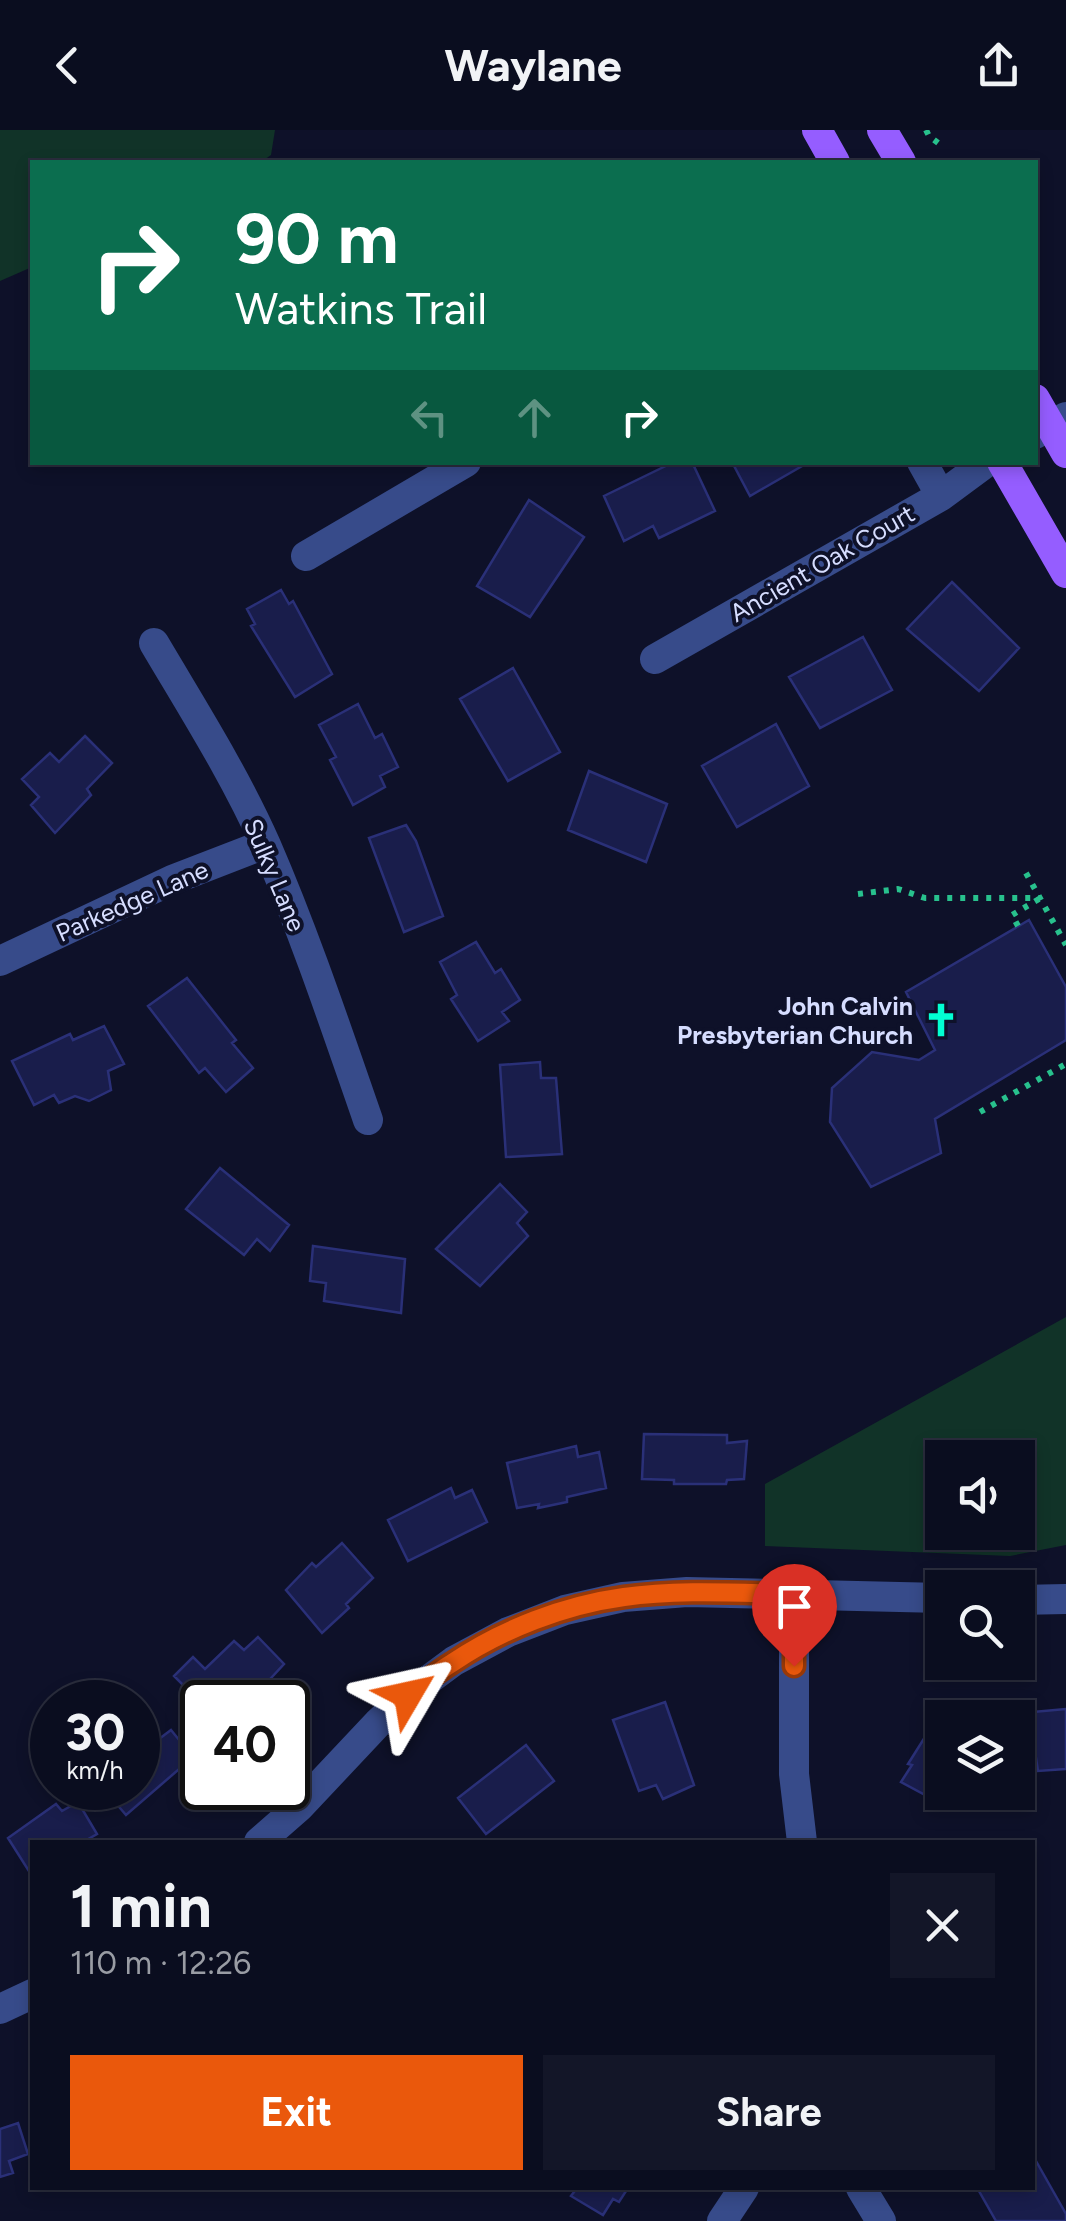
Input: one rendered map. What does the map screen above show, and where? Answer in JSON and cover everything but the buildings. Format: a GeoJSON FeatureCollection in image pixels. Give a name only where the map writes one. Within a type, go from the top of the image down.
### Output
{"type":"FeatureCollection","features":[{"type":"Feature","properties":{"kind":"main road"},"geometry":{"type":"LineString","coordinates":[[816,130],[835,160]]}},
{"type":"Feature","properties":{"kind":"main road"},"geometry":{"type":"LineString","coordinates":[[882,130],[900,160]]}},
{"type":"Feature","properties":{"kind":"main road"},"geometry":{"type":"LineString","coordinates":[[1046,419],[1066,453]]}},
{"type":"Feature","properties":{"kind":"main road"},"geometry":{"type":"LineString","coordinates":[[1004,465],[1066,573]]}},
{"type":"Feature","properties":{"kind":"street"},"geometry":{"type":"LineString","coordinates":[[306,556],[461,465]]}},
{"type":"Feature","properties":{"kind":"street"},"geometry":{"type":"LineString","coordinates":[[924,465],[941,496]]}},
{"type":"Feature","properties":{"kind":"street","name":"Ancient Oak Court"},"geometry":{"type":"LineString","coordinates":[[655,659],[941,496],[982,465]]}},
{"type":"Feature","properties":{"kind":"street","name":"Sulky Lane"},"geometry":{"type":"LineString","coordinates":[[154,642],[265,844],[368,1120]]}},
{"type":"Feature","properties":{"kind":"street","name":"Parkedge Lane"},"geometry":{"type":"LineString","coordinates":[[0,961],[172,880],[265,844]]}},
{"type":"Feature","properties":{"kind":"street"},"geometry":{"type":"LineString","coordinates":[[260,1840],[299,1807],[408,1695],[454,1661],[508,1632],[565,1610],[623,1597],[687,1592],[925,1598]]}},
{"type":"Feature","properties":{"kind":"street"},"geometry":{"type":"LineString","coordinates":[[794,1594],[794,1774],[802,1840]]}},
{"type":"Feature","properties":{"kind":"street"},"geometry":{"type":"LineString","coordinates":[[1035,1600],[1066,1599]]}},
{"type":"Feature","properties":{"kind":"street"},"geometry":{"type":"LineString","coordinates":[[0,2009],[30,1995]]}},
{"type":"Feature","properties":{"kind":"street"},"geometry":{"type":"LineString","coordinates":[[722,2221],[743,2190]]}},
{"type":"Feature","properties":{"kind":"street"},"geometry":{"type":"LineString","coordinates":[[862,2190],[881,2221]]}},
{"type":"Feature","properties":{"kind":"path"},"geometry":{"type":"LineString","coordinates":[[926,130],[941,146]]}},
{"type":"Feature","properties":{"kind":"path"},"geometry":{"type":"LineString","coordinates":[[1026,872],[1066,945]]}},
{"type":"Feature","properties":{"kind":"path"},"geometry":{"type":"LineString","coordinates":[[858,894],[898,889],[925,898],[1040,898]]}},
{"type":"Feature","properties":{"kind":"path"},"geometry":{"type":"LineString","coordinates":[[1018,926],[1012,915],[1040,898]]}},
{"type":"Feature","properties":{"kind":"path"},"geometry":{"type":"LineString","coordinates":[[980,1112],[1066,1064]]}},
{"type":"Feature","properties":{"kind":"green space"},"geometry":{"type":"Polygon","coordinates":[[[0,130],[275,130],[271,155],[264,160],[30,160],[30,268],[0,281],[0,130]]]}},
{"type":"Feature","properties":{"kind":"green space"},"geometry":{"type":"Polygon","coordinates":[[[1066,1317],[1066,1545],[1010,1556],[765,1546],[765,1484],[1066,1317]]]}},
{"type":"Feature","properties":{"kind":"place","name":"John Calvin Presbyterian Church"},"geometry":{"type":"Point","coordinates":[941,1020]}},
{"type":"Feature","properties":{"kind":"route"},"geometry":{"type":"LineString","coordinates":[[408,1695],[454,1661],[508,1632],[565,1610],[655,1594],[794,1594],[794,1666]]}}]}
